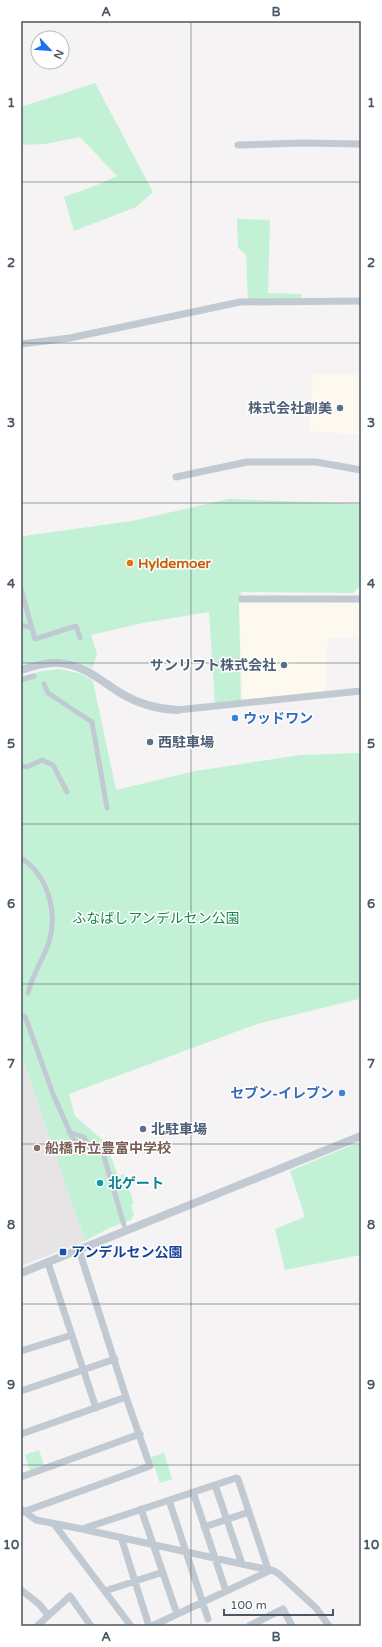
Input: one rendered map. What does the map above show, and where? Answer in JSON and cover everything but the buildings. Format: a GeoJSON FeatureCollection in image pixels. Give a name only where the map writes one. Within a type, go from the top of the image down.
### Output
{"type":"FeatureCollection","features":[{"type":"Feature","properties":{"kind":"street"},"geometry":{"type":"LineString","coordinates":[[238,145],[303,143],[361,144]]}},
{"type":"Feature","properties":{"kind":"street"},"geometry":{"type":"LineString","coordinates":[[21,344],[70,338],[240,302],[361,302]]}},
{"type":"Feature","properties":{"kind":"street"},"geometry":{"type":"LineString","coordinates":[[176,477],[247,462],[316,462],[361,470]]}},
{"type":"Feature","properties":{"kind":"street"},"geometry":{"type":"LineString","coordinates":[[21,589],[35,639],[76,626],[80,638]]}},
{"type":"Feature","properties":{"kind":"street"},"geometry":{"type":"LineString","coordinates":[[242,599],[361,599]]}},
{"type":"Feature","properties":{"kind":"street"},"geometry":{"type":"LineString","coordinates":[[21,626],[32,628]]}},
{"type":"Feature","properties":{"kind":"street"},"geometry":{"type":"LineString","coordinates":[[21,670],[51,663],[75,666],[93,674],[132,700],[159,708],[177,710],[361,691]]}},
{"type":"Feature","properties":{"kind":"street"},"geometry":{"type":"LineString","coordinates":[[21,680],[34,676]]}},
{"type":"Feature","properties":{"kind":"street"},"geometry":{"type":"LineString","coordinates":[[44,684],[45,693],[92,722],[107,808]]}},
{"type":"Feature","properties":{"kind":"street"},"geometry":{"type":"LineString","coordinates":[[21,766],[26,767],[42,760],[53,765],[67,792]]}},
{"type":"Feature","properties":{"kind":"street"},"geometry":{"type":"LineString","coordinates":[[21,858],[32,867],[46,886],[52,924],[49,941],[30,983],[28,993]]}},
{"type":"Feature","properties":{"kind":"street"},"geometry":{"type":"LineString","coordinates":[[25,1016],[52,1094],[69,1132],[76,1143],[89,1146],[102,1153],[124,1225]]}},
{"type":"Feature","properties":{"kind":"street"},"geometry":{"type":"LineString","coordinates":[[69,1132],[84,1137],[89,1146]]}},
{"type":"Feature","properties":{"kind":"street"},"geometry":{"type":"LineString","coordinates":[[21,1273],[361,1136]]}},
{"type":"Feature","properties":{"kind":"street"},"geometry":{"type":"LineString","coordinates":[[22,1511],[150,1466],[126,1397],[79,1250]]}},
{"type":"Feature","properties":{"kind":"street"},"geometry":{"type":"LineString","coordinates":[[48,1263],[96,1408]]}},
{"type":"Feature","properties":{"kind":"street"},"geometry":{"type":"LineString","coordinates":[[21,1351],[72,1335]]}},
{"type":"Feature","properties":{"kind":"street"},"geometry":{"type":"LineString","coordinates":[[21,1391],[115,1359]]}},
{"type":"Feature","properties":{"kind":"street"},"geometry":{"type":"LineString","coordinates":[[21,1434],[126,1397]]}},
{"type":"Feature","properties":{"kind":"street"},"geometry":{"type":"LineString","coordinates":[[21,1477],[140,1434]]}},
{"type":"Feature","properties":{"kind":"street"},"geometry":{"type":"LineString","coordinates":[[82,1529],[236,1478],[238,1479],[270,1570]]}},
{"type":"Feature","properties":{"kind":"street"},"geometry":{"type":"LineString","coordinates":[[215,1485],[242,1564]]}},
{"type":"Feature","properties":{"kind":"street"},"geometry":{"type":"LineString","coordinates":[[193,1492],[226,1591]]}},
{"type":"Feature","properties":{"kind":"street"},"geometry":{"type":"LineString","coordinates":[[169,1500],[208,1619]]}},
{"type":"Feature","properties":{"kind":"street"},"geometry":{"type":"LineString","coordinates":[[141,1509],[177,1614]]}},
{"type":"Feature","properties":{"kind":"street"},"geometry":{"type":"LineString","coordinates":[[22,1511],[36,1520],[270,1570],[279,1574],[316,1608],[329,1626]]}},
{"type":"Feature","properties":{"kind":"street"},"geometry":{"type":"LineString","coordinates":[[204,1527],[249,1512]]}},
{"type":"Feature","properties":{"kind":"street"},"geometry":{"type":"LineString","coordinates":[[54,1524],[131,1626]]}},
{"type":"Feature","properties":{"kind":"street"},"geometry":{"type":"LineString","coordinates":[[121,1537],[151,1626],[270,1570]]}},
{"type":"Feature","properties":{"kind":"street"},"geometry":{"type":"LineString","coordinates":[[105,1591],[163,1572]]}},
{"type":"Feature","properties":{"kind":"street"},"geometry":{"type":"LineString","coordinates":[[21,1590],[39,1604],[48,1615]]}},
{"type":"Feature","properties":{"kind":"street"},"geometry":{"type":"LineString","coordinates":[[37,1626],[70,1596],[89,1625]]}},
{"type":"Feature","properties":{"kind":"street"},"geometry":{"type":"LineString","coordinates":[[249,1626],[283,1609],[292,1626]]}},
{"type":"Feature","properties":{"kind":"shaded area"},"geometry":{"type":"Polygon","coordinates":[[[313,374],[361,375],[361,435],[309,431],[313,374]]]}},
{"type":"Feature","properties":{"kind":"shaded area","name":"サンリフト株式会社"},"geometry":{"type":"Polygon","coordinates":[[[246,601],[361,603],[361,637],[328,637],[325,691],[243,700],[239,604],[246,601]]]}},
{"type":"Feature","properties":{"kind":"shaded area","name":"船橋市立豊富中学校"},"geometry":{"type":"Polygon","coordinates":[[[21,1054],[85,1241],[21,1266],[21,1054]]]}},
{"type":"Feature","properties":{"kind":"green space"},"geometry":{"type":"Polygon","coordinates":[[[95,83],[153,192],[136,207],[74,231],[64,197],[117,176],[80,137],[45,144],[21,145],[21,107],[95,83]]]}},
{"type":"Feature","properties":{"kind":"green space"},"geometry":{"type":"Polygon","coordinates":[[[237,219],[270,220],[268,293],[302,294],[301,299],[248,299],[246,254],[238,248],[237,219]]]}},
{"type":"Feature","properties":{"kind":"green space"},"geometry":{"type":"Polygon","coordinates":[[[229,499],[361,504],[361,585],[353,593],[241,592],[239,604],[241,703],[215,704],[209,612],[143,623],[91,635],[97,654],[92,668],[74,661],[56,659],[21,665],[21,537],[132,521],[229,499]]]}},
{"type":"Feature","properties":{"kind":"green space","name":"ふなばしアンデルセン公園"},"geometry":{"type":"Polygon","coordinates":[[[59,669],[82,674],[93,681],[116,790],[195,771],[301,755],[361,753],[359,999],[257,1024],[69,1094],[75,1116],[106,1143],[118,1176],[124,1174],[134,1204],[131,1205],[134,1214],[131,1220],[109,1228],[85,1241],[21,1054],[21,676],[59,669]]]}},
{"type":"Feature","properties":{"kind":"green space"},"geometry":{"type":"Polygon","coordinates":[[[352,1145],[361,1145],[361,1255],[285,1270],[275,1229],[305,1217],[290,1171],[352,1145]]]}},
{"type":"Feature","properties":{"kind":"green space"},"geometry":{"type":"Polygon","coordinates":[[[39,1450],[44,1465],[30,1470],[25,1455],[39,1450]]]}},
{"type":"Feature","properties":{"kind":"green space"},"geometry":{"type":"Polygon","coordinates":[[[164,1453],[172,1479],[160,1483],[151,1457],[164,1453]]]}},
{"type":"Feature","properties":{"kind":"place","name":"株式会社創美"},"geometry":{"type":"Point","coordinates":[340,408]}},
{"type":"Feature","properties":{"kind":"place","name":"Hyldemoer"},"geometry":{"type":"Point","coordinates":[130,563]}},
{"type":"Feature","properties":{"kind":"place","name":"サンリフト株式会社"},"geometry":{"type":"Point","coordinates":[284,665]}},
{"type":"Feature","properties":{"kind":"place","name":"ウッドワン"},"geometry":{"type":"Point","coordinates":[235,718]}},
{"type":"Feature","properties":{"kind":"place","name":"西駐車場"},"geometry":{"type":"Point","coordinates":[150,742]}},
{"type":"Feature","properties":{"kind":"place","name":"セブン-イレブン"},"geometry":{"type":"Point","coordinates":[342,1093]}},
{"type":"Feature","properties":{"kind":"place","name":"北駐車場"},"geometry":{"type":"Point","coordinates":[143,1129]}},
{"type":"Feature","properties":{"kind":"place","name":"船橋市立豊富中学校"},"geometry":{"type":"Point","coordinates":[37,1148]}},
{"type":"Feature","properties":{"kind":"place","name":"北ゲート"},"geometry":{"type":"Point","coordinates":[100,1183]}},
{"type":"Feature","properties":{"kind":"place","name":"アンデルセン公園"},"geometry":{"type":"Point","coordinates":[63,1252]}}]}
